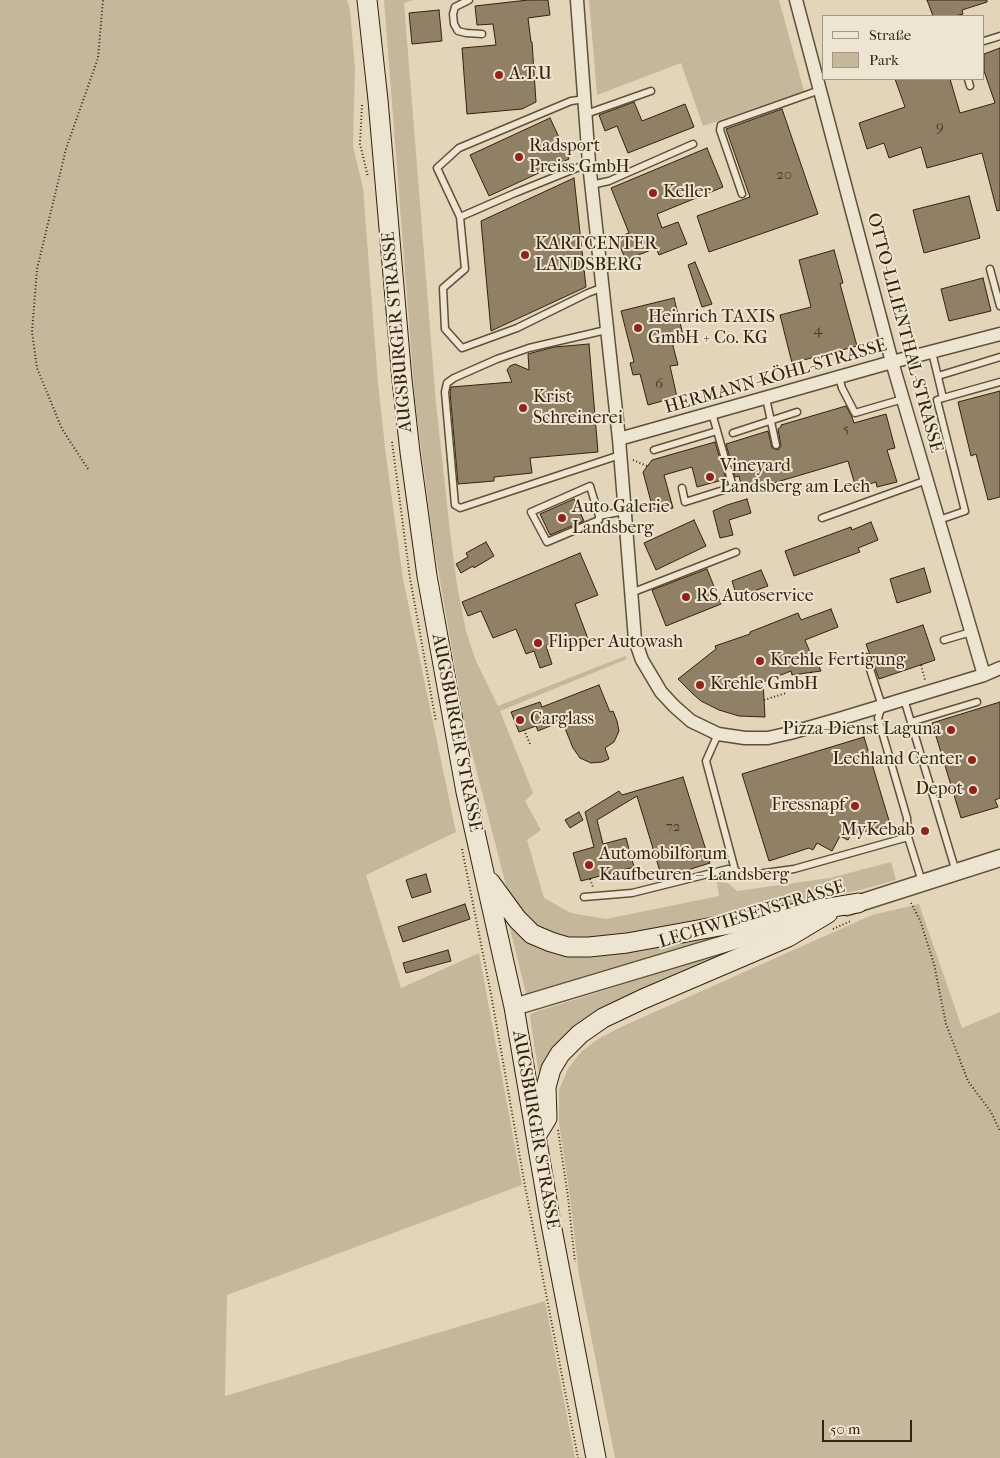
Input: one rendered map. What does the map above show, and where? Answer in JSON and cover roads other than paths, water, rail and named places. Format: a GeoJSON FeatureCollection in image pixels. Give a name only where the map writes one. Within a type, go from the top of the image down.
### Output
{"type":"FeatureCollection","features":[{"type":"Feature","properties":{"kind":"main road","name":"AUGSBURGER STRASSE"},"geometry":{"type":"LineString","coordinates":[[367,0],[378,100],[402,380],[427,576],[466,792],[486,875],[512,999],[551,1224],[596,1458]]}},
{"type":"Feature","properties":{"kind":"main road"},"geometry":{"type":"LineString","coordinates":[[486,875],[512,913],[532,934],[568,947],[627,943],[725,925],[857,911]]}},
{"type":"Feature","properties":{"kind":"main road"},"geometry":{"type":"LineString","coordinates":[[536,1136],[547,1118],[546,1087],[551,1069],[560,1054],[580,1034],[603,1018],[643,999],[829,922]]}},
{"type":"Feature","properties":{"kind":"street"},"geometry":{"type":"LineString","coordinates":[[577,0],[589,163],[601,288],[619,439],[635,640],[642,660],[661,692],[691,721],[718,734],[745,738],[768,738],[882,706],[1000,668]]}},
{"type":"Feature","properties":{"kind":"street","name":"OTTO-LILIENTHAL-STRASSE"},"geometry":{"type":"LineString","coordinates":[[796,0],[902,398],[984,674]]}},
{"type":"Feature","properties":{"kind":"street","name":"HERMANN-KÖHL-STRASSE"},"geometry":{"type":"LineString","coordinates":[[619,439],[892,362],[1000,334]]}},
{"type":"Feature","properties":{"kind":"street","name":"LECHWIESENSTRASSE"},"geometry":{"type":"LineString","coordinates":[[512,999],[829,922],[907,893],[922,882],[1000,858]]}},
{"type":"Feature","properties":{"kind":"lane"},"geometry":{"type":"LineString","coordinates":[[469,0],[456,6],[453,14],[454,24],[458,31],[482,34]]}},
{"type":"Feature","properties":{"kind":"lane"},"geometry":{"type":"LineString","coordinates":[[985,41],[1000,36]]}},
{"type":"Feature","properties":{"kind":"lane"},"geometry":{"type":"LineString","coordinates":[[968,80],[970,86]]}},
{"type":"Feature","properties":{"kind":"lane"},"geometry":{"type":"LineString","coordinates":[[742,194],[720,130],[721,125],[820,90]]}},
{"type":"Feature","properties":{"kind":"lane"},"geometry":{"type":"LineString","coordinates":[[586,114],[651,92]]}},
{"type":"Feature","properties":{"kind":"lane"},"geometry":{"type":"LineString","coordinates":[[585,99],[571,101],[459,148],[437,168],[460,217],[465,269],[443,288],[445,329],[462,348],[517,328],[601,288]]}},
{"type":"Feature","properties":{"kind":"lane"},"geometry":{"type":"LineString","coordinates":[[591,185],[609,181],[693,144]]}},
{"type":"Feature","properties":{"kind":"lane"},"geometry":{"type":"LineString","coordinates":[[460,217],[589,163]]}},
{"type":"Feature","properties":{"kind":"lane"},"geometry":{"type":"LineString","coordinates":[[990,269],[1000,306]]}},
{"type":"Feature","properties":{"kind":"lane"},"geometry":{"type":"LineString","coordinates":[[606,330],[529,348],[498,359],[454,378],[447,383],[445,392],[455,505],[460,508],[620,455]]}},
{"type":"Feature","properties":{"kind":"lane"},"geometry":{"type":"LineString","coordinates":[[932,352],[943,398]]}},
{"type":"Feature","properties":{"kind":"lane"},"geometry":{"type":"LineString","coordinates":[[938,376],[1000,357]]}},
{"type":"Feature","properties":{"kind":"lane"},"geometry":{"type":"LineString","coordinates":[[839,377],[842,388],[855,413],[902,398]]}},
{"type":"Feature","properties":{"kind":"lane"},"geometry":{"type":"LineString","coordinates":[[938,520],[965,511],[937,400],[1000,382]]}},
{"type":"Feature","properties":{"kind":"lane"},"geometry":{"type":"LineString","coordinates":[[766,398],[776,445]]}},
{"type":"Feature","properties":{"kind":"lane"},"geometry":{"type":"LineString","coordinates":[[733,432],[797,412]]}},
{"type":"Feature","properties":{"kind":"lane"},"geometry":{"type":"LineString","coordinates":[[682,488],[685,502],[733,487],[712,413]]}},
{"type":"Feature","properties":{"kind":"lane"},"geometry":{"type":"LineString","coordinates":[[654,450],[717,431]]}},
{"type":"Feature","properties":{"kind":"lane"},"geometry":{"type":"LineString","coordinates":[[822,518],[927,480]]}},
{"type":"Feature","properties":{"kind":"lane"},"geometry":{"type":"LineString","coordinates":[[590,486],[599,516],[599,520],[547,542],[531,512],[590,486]]}},
{"type":"Feature","properties":{"kind":"lane"},"geometry":{"type":"LineString","coordinates":[[599,516],[624,511]]}},
{"type":"Feature","properties":{"kind":"lane"},"geometry":{"type":"LineString","coordinates":[[631,593],[736,552]]}},
{"type":"Feature","properties":{"kind":"lane"},"geometry":{"type":"LineString","coordinates":[[944,640],[972,632]]}},
{"type":"Feature","properties":{"kind":"lane"},"geometry":{"type":"LineString","coordinates":[[866,657],[882,706],[878,718],[906,818],[908,838],[922,882]]}},
{"type":"Feature","properties":{"kind":"lane"},"geometry":{"type":"LineString","coordinates":[[904,699],[956,872]]}},
{"type":"Feature","properties":{"kind":"lane"},"geometry":{"type":"LineString","coordinates":[[911,722],[976,702]]}},
{"type":"Feature","properties":{"kind":"lane"},"geometry":{"type":"LineString","coordinates":[[718,734],[706,761],[735,870]]}},
{"type":"Feature","properties":{"kind":"lane","name":"LECHWIESENSTRASSE"},"geometry":{"type":"LineString","coordinates":[[584,897],[632,893],[728,869],[750,875],[794,869],[908,838]]}},
{"type":"Feature","properties":{"kind":"place","name":"A.T.U"},"geometry":{"type":"Point","coordinates":[499,75]}},
{"type":"Feature","properties":{"kind":"place","name":"Radsport Preiss GmbH"},"geometry":{"type":"Point","coordinates":[519,157]}},
{"type":"Feature","properties":{"kind":"place","name":"Keller"},"geometry":{"type":"Point","coordinates":[653,193]}},
{"type":"Feature","properties":{"kind":"place","name":"KARTCENTER LANDSBERG"},"geometry":{"type":"Point","coordinates":[525,255]}},
{"type":"Feature","properties":{"kind":"place","name":"Heinrich TAXIS GmbH + Co. KG"},"geometry":{"type":"Point","coordinates":[638,328]}},
{"type":"Feature","properties":{"kind":"place","name":"Krist Schreinerei"},"geometry":{"type":"Point","coordinates":[523,408]}},
{"type":"Feature","properties":{"kind":"place","name":"Vineyard Landsberg am Lech"},"geometry":{"type":"Point","coordinates":[710,477]}},
{"type":"Feature","properties":{"kind":"place","name":"Auto Galerie Landsberg"},"geometry":{"type":"Point","coordinates":[562,518]}},
{"type":"Feature","properties":{"kind":"place","name":"RS Autoservice"},"geometry":{"type":"Point","coordinates":[686,597]}},
{"type":"Feature","properties":{"kind":"place","name":"Flipper Autowash"},"geometry":{"type":"Point","coordinates":[538,643]}},
{"type":"Feature","properties":{"kind":"place","name":"Krehle Fertigung"},"geometry":{"type":"Point","coordinates":[760,661]}},
{"type":"Feature","properties":{"kind":"place","name":"Krehle GmbH"},"geometry":{"type":"Point","coordinates":[700,685]}},
{"type":"Feature","properties":{"kind":"place","name":"Carglass"},"geometry":{"type":"Point","coordinates":[520,720]}},
{"type":"Feature","properties":{"kind":"place","name":"Pizza-Dienst Laguna"},"geometry":{"type":"Point","coordinates":[951,730]}},
{"type":"Feature","properties":{"kind":"place","name":"Lechland Center"},"geometry":{"type":"Point","coordinates":[972,760]}},
{"type":"Feature","properties":{"kind":"place","name":"Depot"},"geometry":{"type":"Point","coordinates":[973,790]}},
{"type":"Feature","properties":{"kind":"place","name":"Fressnapf"},"geometry":{"type":"Point","coordinates":[855,806]}},
{"type":"Feature","properties":{"kind":"place","name":"MyKebab"},"geometry":{"type":"Point","coordinates":[925,831]}},
{"type":"Feature","properties":{"kind":"place","name":"Automobilforum Kaufbeuren – Landsberg"},"geometry":{"type":"Point","coordinates":[589,865]}}]}
